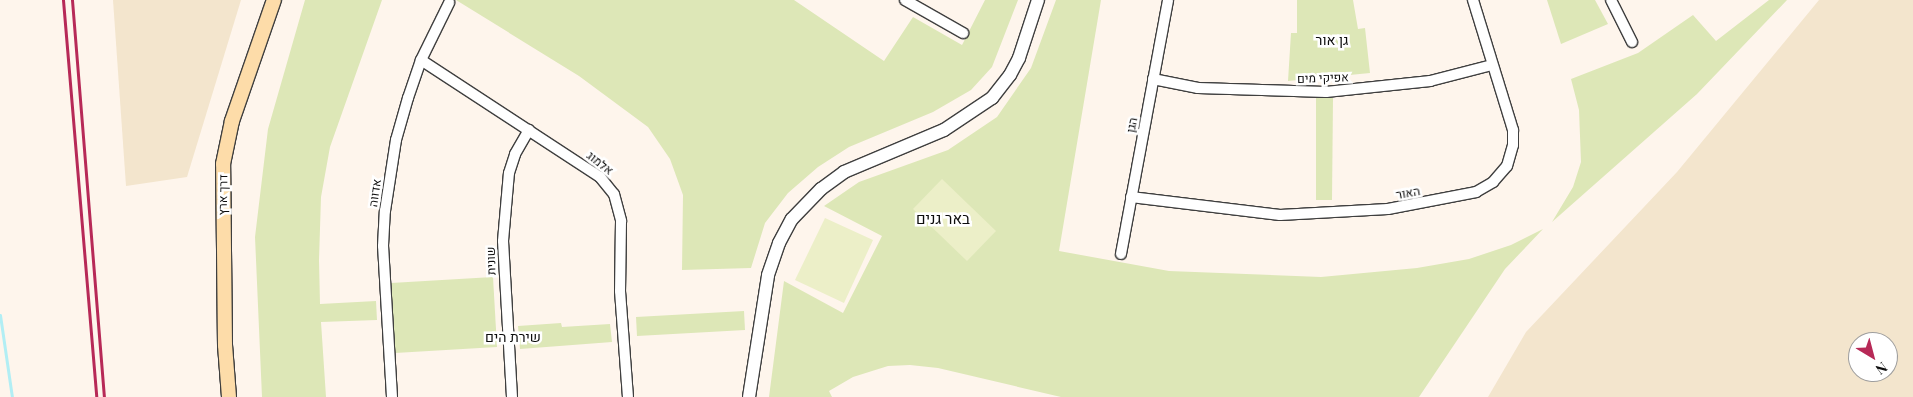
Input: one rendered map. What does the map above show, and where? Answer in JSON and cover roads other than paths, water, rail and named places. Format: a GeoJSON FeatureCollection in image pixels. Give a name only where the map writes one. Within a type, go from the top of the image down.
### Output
{"type":"FeatureCollection","features":[{"type":"Feature","properties":{"kind":"main road","name":"דרך ארץ"},"geometry":{"type":"LineString","coordinates":[[229,397],[225,345],[223,164],[232,121],[274,0]]}},
{"type":"Feature","properties":{"kind":"street"},"geometry":{"type":"LineString","coordinates":[[906,0],[963,33]]}},
{"type":"Feature","properties":{"kind":"street"},"geometry":{"type":"LineString","coordinates":[[749,397],[768,275],[779,243],[792,218],[821,189],[844,172],[944,130],[992,98],[1010,75],[1019,58],[1038,0]]}},
{"type":"Feature","properties":{"kind":"street","name":"הגן"},"geometry":{"type":"LineString","coordinates":[[1121,254],[1168,0]]}},
{"type":"Feature","properties":{"kind":"street","name":"האור"},"geometry":{"type":"LineString","coordinates":[[1131,197],[1280,215],[1388,209],[1476,192],[1493,182],[1507,166],[1513,145],[1512,130],[1473,0]]}},
{"type":"Feature","properties":{"kind":"street"},"geometry":{"type":"LineString","coordinates":[[1611,0],[1632,42]]}},
{"type":"Feature","properties":{"kind":"street","name":"אדווה"},"geometry":{"type":"LineString","coordinates":[[392,397],[383,246],[385,211],[396,140],[421,60],[449,3]]}},
{"type":"Feature","properties":{"kind":"street","name":"אלמוג"},"geometry":{"type":"LineString","coordinates":[[421,60],[600,177],[614,194],[621,221],[620,291],[628,397]]}},
{"type":"Feature","properties":{"kind":"street","name":"אפיקי מים"},"geometry":{"type":"LineString","coordinates":[[1153,80],[1198,88],[1326,92],[1430,81],[1492,65]]}},
{"type":"Feature","properties":{"kind":"street","name":"שונית"},"geometry":{"type":"LineString","coordinates":[[512,397],[503,241],[509,173],[514,154],[529,130]]}},
{"type":"Feature","properties":{"kind":"waterway"},"geometry":{"type":"LineString","coordinates":[[0,315],[12,397]]}},
{"type":"Feature","properties":{"kind":"railway"},"geometry":{"type":"LineString","coordinates":[[63,0],[96,397]]}},
{"type":"Feature","properties":{"kind":"railway"},"geometry":{"type":"LineString","coordinates":[[72,0],[104,397]]}},
{"type":"Feature","properties":{"kind":"district","name":"גן אור"},"geometry":{"type":"Point","coordinates":[1332,40]}},
{"type":"Feature","properties":{"kind":"district","name":"באר גנים"},"geometry":{"type":"Point","coordinates":[943,219]}},
{"type":"Feature","properties":{"kind":"district","name":"שירת הים"},"geometry":{"type":"Point","coordinates":[513,337]}}]}
